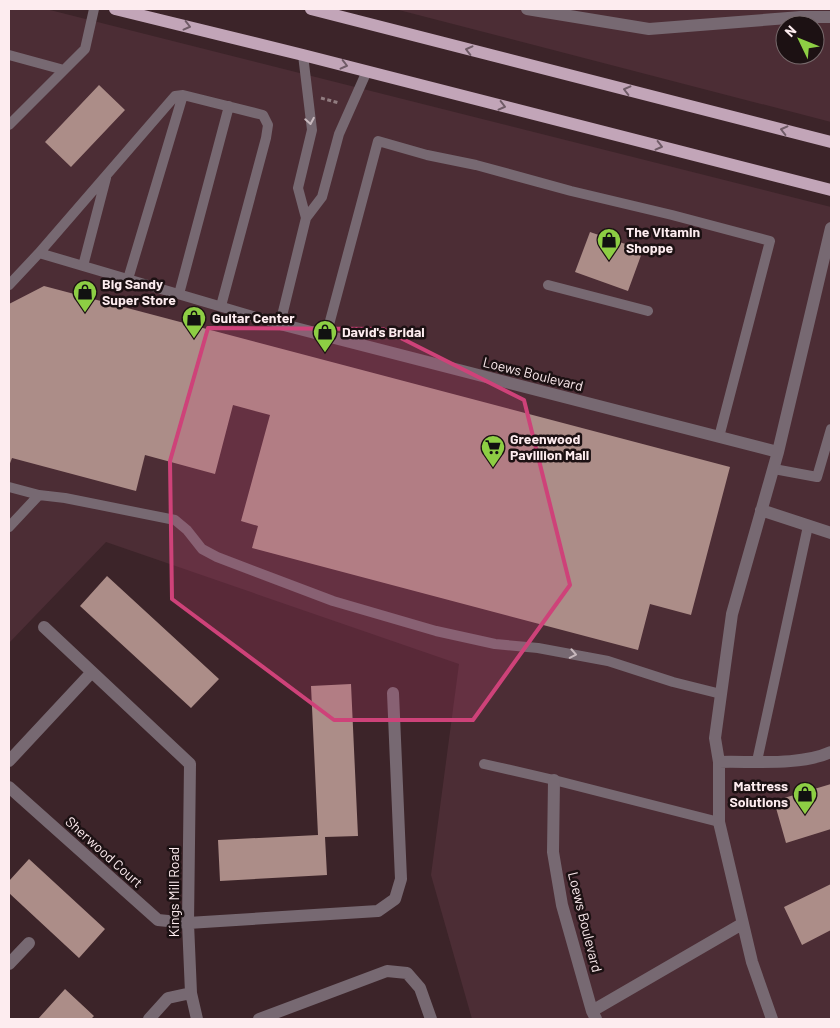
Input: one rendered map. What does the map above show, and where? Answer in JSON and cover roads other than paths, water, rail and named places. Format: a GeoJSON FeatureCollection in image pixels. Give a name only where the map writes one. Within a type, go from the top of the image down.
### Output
{"type":"FeatureCollection","features":[{"type":"Feature","properties":{"kind":"main road"},"geometry":{"type":"LineString","coordinates":[[115,9],[140,12],[831,190]]}},
{"type":"Feature","properties":{"kind":"main road"},"geometry":{"type":"LineString","coordinates":[[311,9],[831,142]]}},
{"type":"Feature","properties":{"kind":"street"},"geometry":{"type":"LineString","coordinates":[[527,9],[649,29],[814,13],[831,17]]}},
{"type":"Feature","properties":{"kind":"street"},"geometry":{"type":"LineString","coordinates":[[772,1019],[752,962],[719,822],[718,762],[715,738],[732,614],[774,469],[831,228]]}},
{"type":"Feature","properties":{"kind":"street","name":"Loews Boulevard"},"geometry":{"type":"LineString","coordinates":[[280,324],[778,452]]}},
{"type":"Feature","properties":{"kind":"street"},"geometry":{"type":"LineString","coordinates":[[762,510],[831,534]]}},
{"type":"Feature","properties":{"kind":"street"},"geometry":{"type":"LineString","coordinates":[[9,761],[92,672],[44,627]]}},
{"type":"Feature","properties":{"kind":"street","name":"Kings Mill Road"},"geometry":{"type":"LineString","coordinates":[[92,672],[190,764],[188,923],[191,993],[197,1019]]}},
{"type":"Feature","properties":{"kind":"street","name":"Sherwood Court"},"geometry":{"type":"LineString","coordinates":[[9,787],[158,920],[188,923],[378,911],[395,899],[401,879],[393,693]]}},
{"type":"Feature","properties":{"kind":"street"},"geometry":{"type":"LineString","coordinates":[[718,762],[818,757],[831,752]]}},
{"type":"Feature","properties":{"kind":"street","name":"Loews Boulevard"},"geometry":{"type":"LineString","coordinates":[[554,780],[553,852],[562,905],[594,1015],[742,924]]}},
{"type":"Feature","properties":{"kind":"street"},"geometry":{"type":"LineString","coordinates":[[9,964],[29,943]]}},
{"type":"Feature","properties":{"kind":"street"},"geometry":{"type":"LineString","coordinates":[[259,1019],[387,970],[407,973],[420,988],[431,1019]]}},
{"type":"Feature","properties":{"kind":"street"},"geometry":{"type":"LineString","coordinates":[[149,1019],[168,998],[191,993]]}},
{"type":"Feature","properties":{"kind":"lane"},"geometry":{"type":"LineString","coordinates":[[9,125],[85,49],[94,9]]}},
{"type":"Feature","properties":{"kind":"lane"},"geometry":{"type":"LineString","coordinates":[[9,55],[64,70]]}},
{"type":"Feature","properties":{"kind":"lane"},"geometry":{"type":"LineString","coordinates":[[302,55],[312,130],[298,188],[306,218]]}},
{"type":"Feature","properties":{"kind":"lane"},"geometry":{"type":"LineString","coordinates":[[39,253],[280,324],[306,218],[322,197],[339,134],[367,71]]}},
{"type":"Feature","properties":{"kind":"lane"},"geometry":{"type":"LineString","coordinates":[[128,279],[183,95]]}},
{"type":"Feature","properties":{"kind":"lane"},"geometry":{"type":"LineString","coordinates":[[9,285],[175,96],[183,95],[263,115],[268,125],[221,306]]}},
{"type":"Feature","properties":{"kind":"lane"},"geometry":{"type":"LineString","coordinates":[[180,294],[229,106]]}},
{"type":"Feature","properties":{"kind":"lane"},"geometry":{"type":"LineString","coordinates":[[326,336],[378,141],[427,155],[476,165],[571,191],[672,215],[770,241],[718,437]]}},
{"type":"Feature","properties":{"kind":"lane"},"geometry":{"type":"LineString","coordinates":[[83,266],[107,174]]}},
{"type":"Feature","properties":{"kind":"lane"},"geometry":{"type":"LineString","coordinates":[[548,285],[648,311]]}},
{"type":"Feature","properties":{"kind":"lane"},"geometry":{"type":"LineString","coordinates":[[774,469],[817,477],[831,429]]}},
{"type":"Feature","properties":{"kind":"lane"},"geometry":{"type":"LineString","coordinates":[[9,487],[39,495],[64,498],[175,520],[187,530],[202,549],[210,553],[333,601],[436,632],[495,644],[538,648],[608,661],[673,682],[721,694]]}},
{"type":"Feature","properties":{"kind":"lane"},"geometry":{"type":"LineString","coordinates":[[9,527],[39,495]]}},
{"type":"Feature","properties":{"kind":"lane"},"geometry":{"type":"LineString","coordinates":[[757,761],[808,526]]}},
{"type":"Feature","properties":{"kind":"lane"},"geometry":{"type":"LineString","coordinates":[[484,764],[719,822]]}},
{"type":"Feature","properties":{"kind":"place","name":"The Vitamin Shoppe"},"geometry":{"type":"Point","coordinates":[609,261]}},
{"type":"Feature","properties":{"kind":"place","name":"Big Sandy Super Store"},"geometry":{"type":"Point","coordinates":[85,313]}},
{"type":"Feature","properties":{"kind":"place","name":"Guitar Center"},"geometry":{"type":"Point","coordinates":[194,339]}},
{"type":"Feature","properties":{"kind":"place","name":"David's Bridal"},"geometry":{"type":"Point","coordinates":[325,353]}},
{"type":"Feature","properties":{"kind":"place","name":"Greenwood Pavillion Mall"},"geometry":{"type":"Point","coordinates":[493,468]}},
{"type":"Feature","properties":{"kind":"place","name":"Mattress Solutions"},"geometry":{"type":"Point","coordinates":[805,815]}}]}
